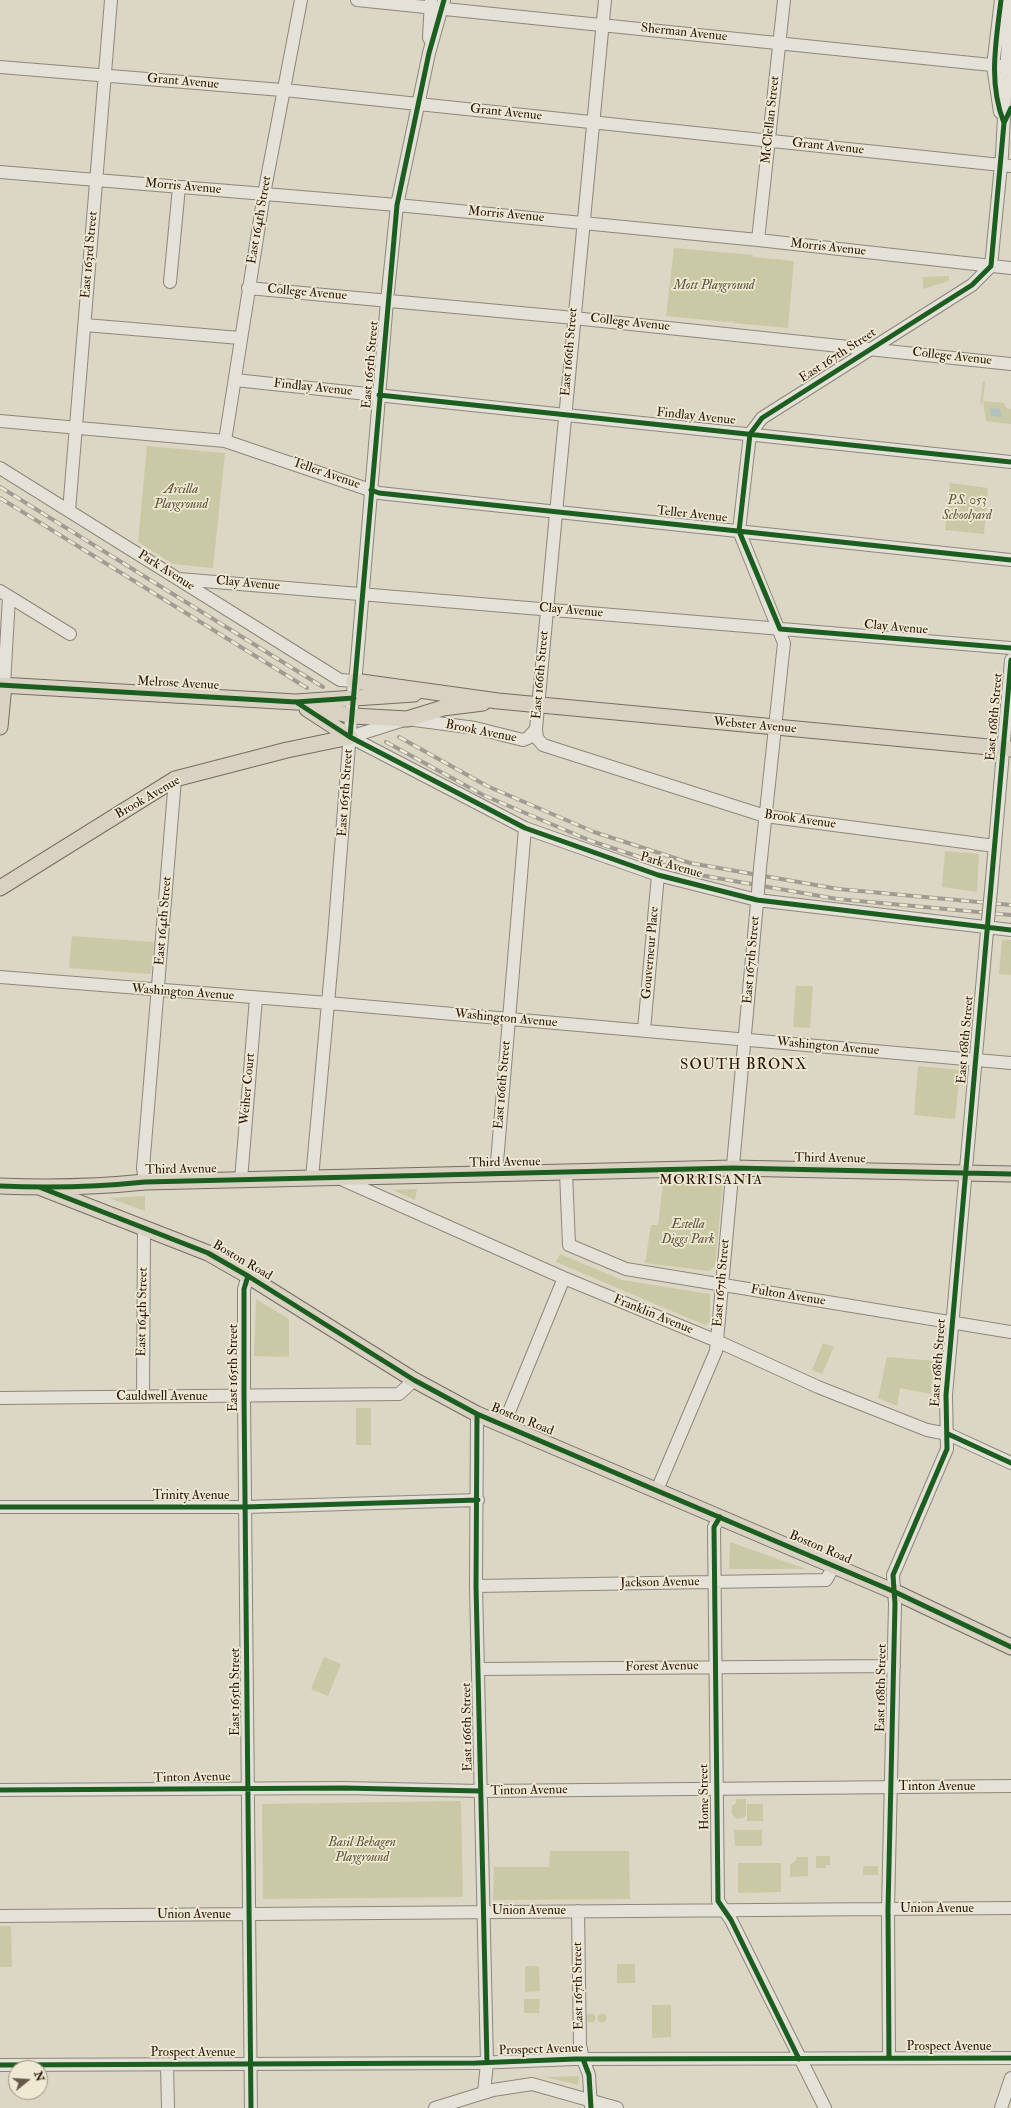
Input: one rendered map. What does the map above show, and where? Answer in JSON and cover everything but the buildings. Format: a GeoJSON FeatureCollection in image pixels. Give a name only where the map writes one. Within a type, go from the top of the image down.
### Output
{"type":"FeatureCollection","features":[{"type":"Feature","properties":{"kind":"main road","name":"Webster Avenue"},"geometry":{"type":"LineString","coordinates":[[354,681],[498,701],[1007,749]]}},
{"type":"Feature","properties":{"kind":"main road","name":"Melrose Avenue"},"geometry":{"type":"LineString","coordinates":[[2,685],[296,702],[354,698]]}},
{"type":"Feature","properties":{"kind":"main road"},"geometry":{"type":"LineString","coordinates":[[0,727],[2,685]]}},
{"type":"Feature","properties":{"kind":"main road","name":"Webster Avenue"},"geometry":{"type":"LineString","coordinates":[[354,698],[364,699],[437,692]]}},
{"type":"Feature","properties":{"kind":"main road","name":"Webster Avenue"},"geometry":{"type":"LineString","coordinates":[[353,716],[407,719],[443,708],[498,701]]}},
{"type":"Feature","properties":{"kind":"main road","name":"Melrose Avenue"},"geometry":{"type":"LineString","coordinates":[[296,702],[353,716]]}},
{"type":"Feature","properties":{"kind":"main road"},"geometry":{"type":"LineString","coordinates":[[296,702],[350,737]]}},
{"type":"Feature","properties":{"kind":"main road","name":"Brook Avenue"},"geometry":{"type":"LineString","coordinates":[[0,888],[176,779],[293,748],[350,737]]}},
{"type":"Feature","properties":{"kind":"main road","name":"Third Avenue"},"geometry":{"type":"LineString","coordinates":[[0,1186],[39,1187],[145,1182],[312,1178],[341,1179],[733,1168],[1011,1174]]}},
{"type":"Feature","properties":{"kind":"main road","name":"Boston Road"},"geometry":{"type":"LineString","coordinates":[[88,1185],[91,1199],[107,1213]]}},
{"type":"Feature","properties":{"kind":"main road","name":"Boston Road"},"geometry":{"type":"LineString","coordinates":[[39,1187],[208,1253],[248,1276],[414,1380],[478,1414],[895,1592],[1011,1647]]}},
{"type":"Feature","properties":{"kind":"street","name":"East 163rd Street"},"geometry":{"type":"LineString","coordinates":[[69,510],[111,0]]}},
{"type":"Feature","properties":{"kind":"street","name":"East 164th Street"},"geometry":{"type":"LineString","coordinates":[[225,441],[240,338],[264,194],[301,0]]}},
{"type":"Feature","properties":{"kind":"street","name":"Sherman Avenue"},"geometry":{"type":"LineString","coordinates":[[357,0],[443,4],[603,25],[1008,67]]}},
{"type":"Feature","properties":{"kind":"street","name":"East 166th Street"},"geometry":{"type":"LineString","coordinates":[[536,729],[582,222],[605,0]]}},
{"type":"Feature","properties":{"kind":"street","name":"McClellan Street"},"geometry":{"type":"LineString","coordinates":[[758,240],[784,0]]}},
{"type":"Feature","properties":{"kind":"street"},"geometry":{"type":"LineString","coordinates":[[1001,0],[993,66],[997,106],[1004,123]]}},
{"type":"Feature","properties":{"kind":"street"},"geometry":{"type":"LineString","coordinates":[[990,266],[1006,165],[1004,123],[1008,67],[1010,0]]}},
{"type":"Feature","properties":{"kind":"street","name":"East 165th Street"},"geometry":{"type":"LineString","coordinates":[[429,53],[430,3]]}},
{"type":"Feature","properties":{"kind":"street","name":"East 165th Street"},"geometry":{"type":"LineString","coordinates":[[312,1178],[353,716],[354,681],[363,593],[387,300],[397,205],[429,53],[443,4]]}},
{"type":"Feature","properties":{"kind":"street"},"geometry":{"type":"LineString","coordinates":[[1008,39],[1011,27]]}},
{"type":"Feature","properties":{"kind":"street","name":"Grant Avenue"},"geometry":{"type":"LineString","coordinates":[[0,67],[284,90],[1006,165]]}},
{"type":"Feature","properties":{"kind":"street"},"geometry":{"type":"LineString","coordinates":[[1004,123],[1011,108]]}},
{"type":"Feature","properties":{"kind":"street","name":"Morris Avenue"},"geometry":{"type":"LineString","coordinates":[[0,172],[582,222],[1011,268]]}},
{"type":"Feature","properties":{"kind":"street"},"geometry":{"type":"LineString","coordinates":[[170,282],[179,187]]}},
{"type":"Feature","properties":{"kind":"street","name":"East 167th Street"},"geometry":{"type":"LineString","coordinates":[[657,1490],[716,1351],[760,868],[784,643],[780,629],[739,531],[750,434],[762,418],[972,285],[990,266]]}},
{"type":"Feature","properties":{"kind":"street","name":"College Avenue"},"geometry":{"type":"LineString","coordinates":[[248,288],[573,318],[871,348],[1011,364]]}},
{"type":"Feature","properties":{"kind":"street"},"geometry":{"type":"LineString","coordinates":[[85,325],[240,338]]}},
{"type":"Feature","properties":{"kind":"street","name":"Findlay Avenue"},"geometry":{"type":"LineString","coordinates":[[235,380],[1011,462]]}},
{"type":"Feature","properties":{"kind":"street","name":"Teller Avenue"},"geometry":{"type":"LineString","coordinates":[[0,422],[225,441],[379,493],[1011,560]]}},
{"type":"Feature","properties":{"kind":"street","name":"Park Avenue"},"geometry":{"type":"LineString","coordinates":[[0,468],[340,680],[354,681]]}},
{"type":"Feature","properties":{"kind":"street","name":"Clay Avenue"},"geometry":{"type":"LineString","coordinates":[[179,579],[363,593],[1011,648]]}},
{"type":"Feature","properties":{"kind":"street"},"geometry":{"type":"LineString","coordinates":[[2,685],[4,594],[70,634]]}},
{"type":"Feature","properties":{"kind":"street","name":"East 168th Street"},"geometry":{"type":"LineString","coordinates":[[889,2058],[888,1909],[894,1666],[895,1592],[893,1575],[947,1449],[948,1434],[946,1395],[990,890],[1007,749],[1011,660]]}},
{"type":"Feature","properties":{"kind":"street","name":"Brook Avenue"},"geometry":{"type":"LineString","coordinates":[[350,737],[407,719],[475,728],[523,740],[528,738],[536,729]]}},
{"type":"Feature","properties":{"kind":"street","name":"Brook Avenue"},"geometry":{"type":"LineString","coordinates":[[536,729],[537,738],[543,745],[765,816],[995,846]]}},
{"type":"Feature","properties":{"kind":"street","name":"Park Avenue"},"geometry":{"type":"LineString","coordinates":[[350,737],[525,828],[658,875],[758,896],[988,924],[1011,930]]}},
{"type":"Feature","properties":{"kind":"street","name":"East 164th Street"},"geometry":{"type":"LineString","coordinates":[[145,1182],[143,1168],[176,779]]}},
{"type":"Feature","properties":{"kind":"street","name":"East 166th Street"},"geometry":{"type":"LineString","coordinates":[[496,1174],[525,828]]}},
{"type":"Feature","properties":{"kind":"street","name":"Gouverneur Place"},"geometry":{"type":"LineString","coordinates":[[644,1030],[658,875]]}},
{"type":"Feature","properties":{"kind":"street","name":"Washington Avenue"},"geometry":{"type":"LineString","coordinates":[[0,977],[644,1030],[1011,1064]]}},
{"type":"Feature","properties":{"kind":"street","name":"Weiher Court"},"geometry":{"type":"LineString","coordinates":[[241,1180],[256,998]]}},
{"type":"Feature","properties":{"kind":"street","name":"Fulton Avenue"},"geometry":{"type":"LineString","coordinates":[[566,1172],[569,1245],[626,1269],[721,1286],[1011,1332]]}},
{"type":"Feature","properties":{"kind":"street","name":"Franklin Avenue"},"geometry":{"type":"LineString","coordinates":[[341,1179],[564,1278],[717,1341],[818,1387],[927,1430],[948,1434],[1011,1463]]}},
{"type":"Feature","properties":{"kind":"street","name":"East 164th Street"},"geometry":{"type":"LineString","coordinates":[[142,1396],[144,1228]]}},
{"type":"Feature","properties":{"kind":"street","name":"East 165th Street"},"geometry":{"type":"LineString","coordinates":[[248,1276],[244,1289],[244,1396],[251,2108]]}},
{"type":"Feature","properties":{"kind":"street"},"geometry":{"type":"LineString","coordinates":[[504,1424],[564,1278]]}},
{"type":"Feature","properties":{"kind":"street","name":"Cauldwell Avenue"},"geometry":{"type":"LineString","coordinates":[[0,1398],[399,1394],[414,1380]]}},
{"type":"Feature","properties":{"kind":"street","name":"East 166th Street"},"geometry":{"type":"LineString","coordinates":[[478,1414],[476,1586],[482,1911],[487,2063],[484,2093]]}},
{"type":"Feature","properties":{"kind":"street","name":"Trinity Avenue"},"geometry":{"type":"LineString","coordinates":[[0,1507],[245,1507],[478,1500]]}},
{"type":"Feature","properties":{"kind":"street","name":"Home Street"},"geometry":{"type":"LineString","coordinates":[[720,1517],[714,1527],[718,1900],[723,1911],[731,1920],[799,2059],[825,2108]]}},
{"type":"Feature","properties":{"kind":"street","name":"Jackson Avenue"},"geometry":{"type":"LineString","coordinates":[[476,1586],[826,1580],[834,1566]]}},
{"type":"Feature","properties":{"kind":"street","name":"Forest Avenue"},"geometry":{"type":"LineString","coordinates":[[478,1669],[894,1666]]}},
{"type":"Feature","properties":{"kind":"street","name":"Tinton Avenue"},"geometry":{"type":"LineString","coordinates":[[0,1790],[344,1788],[480,1791],[1011,1786]]}},
{"type":"Feature","properties":{"kind":"street","name":"Union Avenue"},"geometry":{"type":"LineString","coordinates":[[0,1916],[1011,1908]]}},
{"type":"Feature","properties":{"kind":"street","name":"East 167th Street"},"geometry":{"type":"LineString","coordinates":[[578,1911],[580,2045],[583,2059],[589,2074],[591,2105]]}},
{"type":"Feature","properties":{"kind":"street","name":"Prospect Avenue"},"geometry":{"type":"LineString","coordinates":[[0,2065],[487,2063],[583,2059],[1011,2058]]}},
{"type":"Feature","properties":{"kind":"street"},"geometry":{"type":"LineString","coordinates":[[167,2064],[168,2108]]}},
{"type":"Feature","properties":{"kind":"street"},"geometry":{"type":"LineString","coordinates":[[1001,2108],[1011,2078]]}},
{"type":"Feature","properties":{"kind":"street"},"geometry":{"type":"LineString","coordinates":[[435,2108],[484,2093],[532,2084],[591,2105],[617,2108]]}},
{"type":"Feature","properties":{"kind":"green space","name":"Mott Playground"},"geometry":{"type":"Polygon","coordinates":[[[674,248],[753,255],[753,257],[794,261],[788,328],[733,323],[733,321],[726,322],[666,316],[674,248]]]}},
{"type":"Feature","properties":{"kind":"green space"},"geometry":{"type":"Polygon","coordinates":[[[949,276],[949,281],[923,289],[923,277],[949,276]]]}},
{"type":"Feature","properties":{"kind":"green space"},"geometry":{"type":"Polygon","coordinates":[[[983,381],[985,382],[983,401],[980,405],[983,381]]]}},
{"type":"Feature","properties":{"kind":"green space"},"geometry":{"type":"Polygon","coordinates":[[[983,401],[1004,403],[1006,408],[1011,409],[1011,424],[986,421],[983,401]]]}},
{"type":"Feature","properties":{"kind":"green space","name":"Arcilla Playground"},"geometry":{"type":"Polygon","coordinates":[[[147,446],[225,453],[213,568],[173,564],[138,542],[147,446]]]}},
{"type":"Feature","properties":{"kind":"green space","name":"P.S. 053 Schoolyard"},"geometry":{"type":"Polygon","coordinates":[[[950,483],[988,488],[984,534],[945,530],[950,483]]]}},
{"type":"Feature","properties":{"kind":"green space"},"geometry":{"type":"Polygon","coordinates":[[[945,851],[979,854],[977,892],[942,887],[945,851]]]}},
{"type":"Feature","properties":{"kind":"green space"},"geometry":{"type":"Polygon","coordinates":[[[72,936],[154,942],[151,974],[69,968],[72,936]]]}},
{"type":"Feature","properties":{"kind":"green space"},"geometry":{"type":"Polygon","coordinates":[[[1002,940],[1011,940],[1011,975],[999,974],[1002,940]]]}},
{"type":"Feature","properties":{"kind":"green space"},"geometry":{"type":"Polygon","coordinates":[[[796,986],[813,986],[810,1028],[793,1027],[796,986]]]}},
{"type":"Feature","properties":{"kind":"green space"},"geometry":{"type":"Polygon","coordinates":[[[918,1066],[960,1070],[955,1119],[914,1115],[918,1066]]]}},
{"type":"Feature","properties":{"kind":"green space","name":"Estella Diggs Park"},"geometry":{"type":"Polygon","coordinates":[[[723,1182],[715,1266],[709,1271],[645,1263],[651,1225],[658,1225],[663,1184],[723,1182]]]}},
{"type":"Feature","properties":{"kind":"green space"},"geometry":{"type":"Polygon","coordinates":[[[417,1189],[415,1200],[393,1190],[417,1189]]]}},
{"type":"Feature","properties":{"kind":"green space"},"geometry":{"type":"Polygon","coordinates":[[[145,1196],[145,1211],[109,1198],[145,1196]]]}},
{"type":"Feature","properties":{"kind":"green space"},"geometry":{"type":"Polygon","coordinates":[[[560,1254],[622,1280],[710,1294],[710,1322],[705,1325],[556,1262],[560,1254]]]}},
{"type":"Feature","properties":{"kind":"green space"},"geometry":{"type":"Polygon","coordinates":[[[256,1299],[289,1319],[289,1357],[254,1356],[256,1299]]]}},
{"type":"Feature","properties":{"kind":"green space"},"geometry":{"type":"Polygon","coordinates":[[[823,1343],[834,1347],[822,1374],[812,1370],[823,1343]]]}},
{"type":"Feature","properties":{"kind":"green space"},"geometry":{"type":"Polygon","coordinates":[[[887,1357],[935,1361],[931,1394],[900,1388],[897,1406],[878,1398],[887,1357]]]}},
{"type":"Feature","properties":{"kind":"green space"},"geometry":{"type":"Polygon","coordinates":[[[356,1408],[371,1408],[371,1445],[356,1445],[356,1408]]]}},
{"type":"Feature","properties":{"kind":"green space"},"geometry":{"type":"Polygon","coordinates":[[[730,1542],[806,1569],[729,1569],[730,1542]]]}},
{"type":"Feature","properties":{"kind":"green space"},"geometry":{"type":"Polygon","coordinates":[[[324,1657],[341,1664],[328,1696],[311,1689],[324,1657]]]}},
{"type":"Feature","properties":{"kind":"green space"},"geometry":{"type":"Polygon","coordinates":[[[736,1799],[746,1799],[746,1815],[743,1818],[737,1819],[732,1814],[732,1806],[736,1803],[736,1799]]]}},
{"type":"Feature","properties":{"kind":"green space","name":"Basil Behagen Playground"},"geometry":{"type":"Polygon","coordinates":[[[461,1801],[463,1897],[263,1899],[262,1804],[461,1801]]]}},
{"type":"Feature","properties":{"kind":"green space"},"geometry":{"type":"Polygon","coordinates":[[[747,1804],[763,1804],[763,1821],[747,1821],[747,1804]]]}},
{"type":"Feature","properties":{"kind":"green space"},"geometry":{"type":"Polygon","coordinates":[[[734,1830],[762,1830],[762,1846],[735,1846],[734,1830]]]}},
{"type":"Feature","properties":{"kind":"green space"},"geometry":{"type":"Polygon","coordinates":[[[550,1851],[629,1851],[630,1899],[493,1900],[494,1867],[549,1867],[550,1851]]]}},
{"type":"Feature","properties":{"kind":"green space"},"geometry":{"type":"Polygon","coordinates":[[[816,1856],[830,1856],[830,1865],[826,1865],[826,1868],[816,1868],[816,1856]]]}},
{"type":"Feature","properties":{"kind":"green space"},"geometry":{"type":"Polygon","coordinates":[[[796,1857],[808,1857],[808,1876],[790,1877],[790,1865],[796,1860],[796,1857]]]}},
{"type":"Feature","properties":{"kind":"green space"},"geometry":{"type":"Polygon","coordinates":[[[738,1863],[781,1863],[781,1892],[738,1893],[738,1863]]]}},
{"type":"Feature","properties":{"kind":"green space"},"geometry":{"type":"Polygon","coordinates":[[[865,1866],[878,1866],[878,1875],[863,1875],[863,1868],[865,1866]]]}},
{"type":"Feature","properties":{"kind":"green space"},"geometry":{"type":"Polygon","coordinates":[[[0,1926],[11,1926],[12,1967],[0,1967],[0,1926]]]}},
{"type":"Feature","properties":{"kind":"green space"},"geometry":{"type":"Polygon","coordinates":[[[617,1964],[635,1964],[635,1983],[617,1983],[617,1964]]]}},
{"type":"Feature","properties":{"kind":"green space"},"geometry":{"type":"Polygon","coordinates":[[[525,1966],[539,1966],[540,1991],[525,1992],[525,1966]]]}},
{"type":"Feature","properties":{"kind":"green space"},"geometry":{"type":"Polygon","coordinates":[[[524,1999],[540,1999],[539,2013],[524,2013],[524,1999]]]}},
{"type":"Feature","properties":{"kind":"green space"},"geometry":{"type":"Polygon","coordinates":[[[652,2005],[671,2005],[671,2037],[652,2038],[652,2005]]]}},
{"type":"Feature","properties":{"kind":"green space"},"geometry":{"type":"Polygon","coordinates":[[[602,2013],[607,2018],[602,2023],[597,2018],[602,2013]]]}},
{"type":"Feature","properties":{"kind":"green space"},"geometry":{"type":"Polygon","coordinates":[[[589,2014],[593,2014],[595,2018],[593,2022],[589,2022],[587,2020],[587,2016],[589,2014]]]}},
{"type":"Feature","properties":{"kind":"green space"},"geometry":{"type":"Polygon","coordinates":[[[579,2076],[578,2085],[545,2077],[579,2076]]]}},
{"type":"Feature","properties":{"kind":"shaded area"},"geometry":{"type":"Polygon","coordinates":[[[990,408],[1000,409],[1002,417],[991,416],[990,408]]]}},
{"type":"Feature","properties":{"kind":"railway"},"geometry":{"type":"LineString","coordinates":[[0,487],[323,687]]}},
{"type":"Feature","properties":{"kind":"railway"},"geometry":{"type":"LineString","coordinates":[[0,498],[307,688]]}},
{"type":"Feature","properties":{"kind":"railway"},"geometry":{"type":"LineString","coordinates":[[399,737],[487,786],[594,832],[690,863],[838,889],[1011,905]]}},
{"type":"Feature","properties":{"kind":"railway"},"geometry":{"type":"LineString","coordinates":[[386,742],[483,795],[591,841],[688,873],[837,899],[1011,915]]}},
{"type":"Feature","properties":{"kind":"cycle path"},"geometry":{"type":"LineString","coordinates":[[350,737],[397,205],[429,53],[444,0]]}},
{"type":"Feature","properties":{"kind":"cycle path"},"geometry":{"type":"LineString","coordinates":[[1001,0],[996,47],[995,78],[996,93],[1004,123]]}},
{"type":"Feature","properties":{"kind":"cycle path"},"geometry":{"type":"LineString","coordinates":[[1011,108],[1004,123],[991,266],[972,285],[762,418],[750,434],[739,531],[780,629],[1011,648]]}},
{"type":"Feature","properties":{"kind":"cycle path"},"geometry":{"type":"LineString","coordinates":[[379,395],[1011,462]]}},
{"type":"Feature","properties":{"kind":"cycle path"},"geometry":{"type":"LineString","coordinates":[[371,490],[379,493],[1011,560]]}},
{"type":"Feature","properties":{"kind":"cycle path"},"geometry":{"type":"LineString","coordinates":[[889,2058],[888,1909],[895,1604],[893,1575],[947,1449],[946,1395],[1011,660]]}},
{"type":"Feature","properties":{"kind":"cycle path"},"geometry":{"type":"LineString","coordinates":[[0,685],[296,702],[354,698]]}},
{"type":"Feature","properties":{"kind":"cycle path"},"geometry":{"type":"LineString","coordinates":[[296,702],[350,737],[525,828],[658,875],[757,900],[1011,930]]}},
{"type":"Feature","properties":{"kind":"cycle path"},"geometry":{"type":"LineString","coordinates":[[0,1186],[72,1187],[145,1182],[733,1168],[1011,1174]]}},
{"type":"Feature","properties":{"kind":"cycle path"},"geometry":{"type":"LineString","coordinates":[[39,1187],[208,1253],[248,1276],[414,1380],[477,1414],[895,1592],[1011,1647]]}},
{"type":"Feature","properties":{"kind":"cycle path"},"geometry":{"type":"LineString","coordinates":[[248,1276],[244,1289],[244,1396],[251,2108]]}},
{"type":"Feature","properties":{"kind":"cycle path"},"geometry":{"type":"LineString","coordinates":[[477,1414],[476,1586],[487,2063]]}},
{"type":"Feature","properties":{"kind":"cycle path"},"geometry":{"type":"LineString","coordinates":[[948,1434],[1011,1463]]}},
{"type":"Feature","properties":{"kind":"cycle path"},"geometry":{"type":"LineString","coordinates":[[0,1507],[245,1507],[478,1500]]}},
{"type":"Feature","properties":{"kind":"cycle path"},"geometry":{"type":"LineString","coordinates":[[720,1517],[714,1527],[718,1901],[731,1920],[799,2059]]}},
{"type":"Feature","properties":{"kind":"cycle path"},"geometry":{"type":"LineString","coordinates":[[0,1790],[344,1788],[480,1791]]}},
{"type":"Feature","properties":{"kind":"cycle path"},"geometry":{"type":"LineString","coordinates":[[0,2065],[476,2063],[575,2059],[1011,2058]]}},
{"type":"Feature","properties":{"kind":"cycle path"},"geometry":{"type":"LineString","coordinates":[[583,2059],[589,2075],[591,2108]]}},
{"type":"Feature","properties":{"kind":"district","name":"SOUTH BRONX"},"geometry":{"type":"Point","coordinates":[744,1066]}},
{"type":"Feature","properties":{"kind":"district","name":"MORRISANIA"},"geometry":{"type":"Point","coordinates":[711,1181]}}]}
